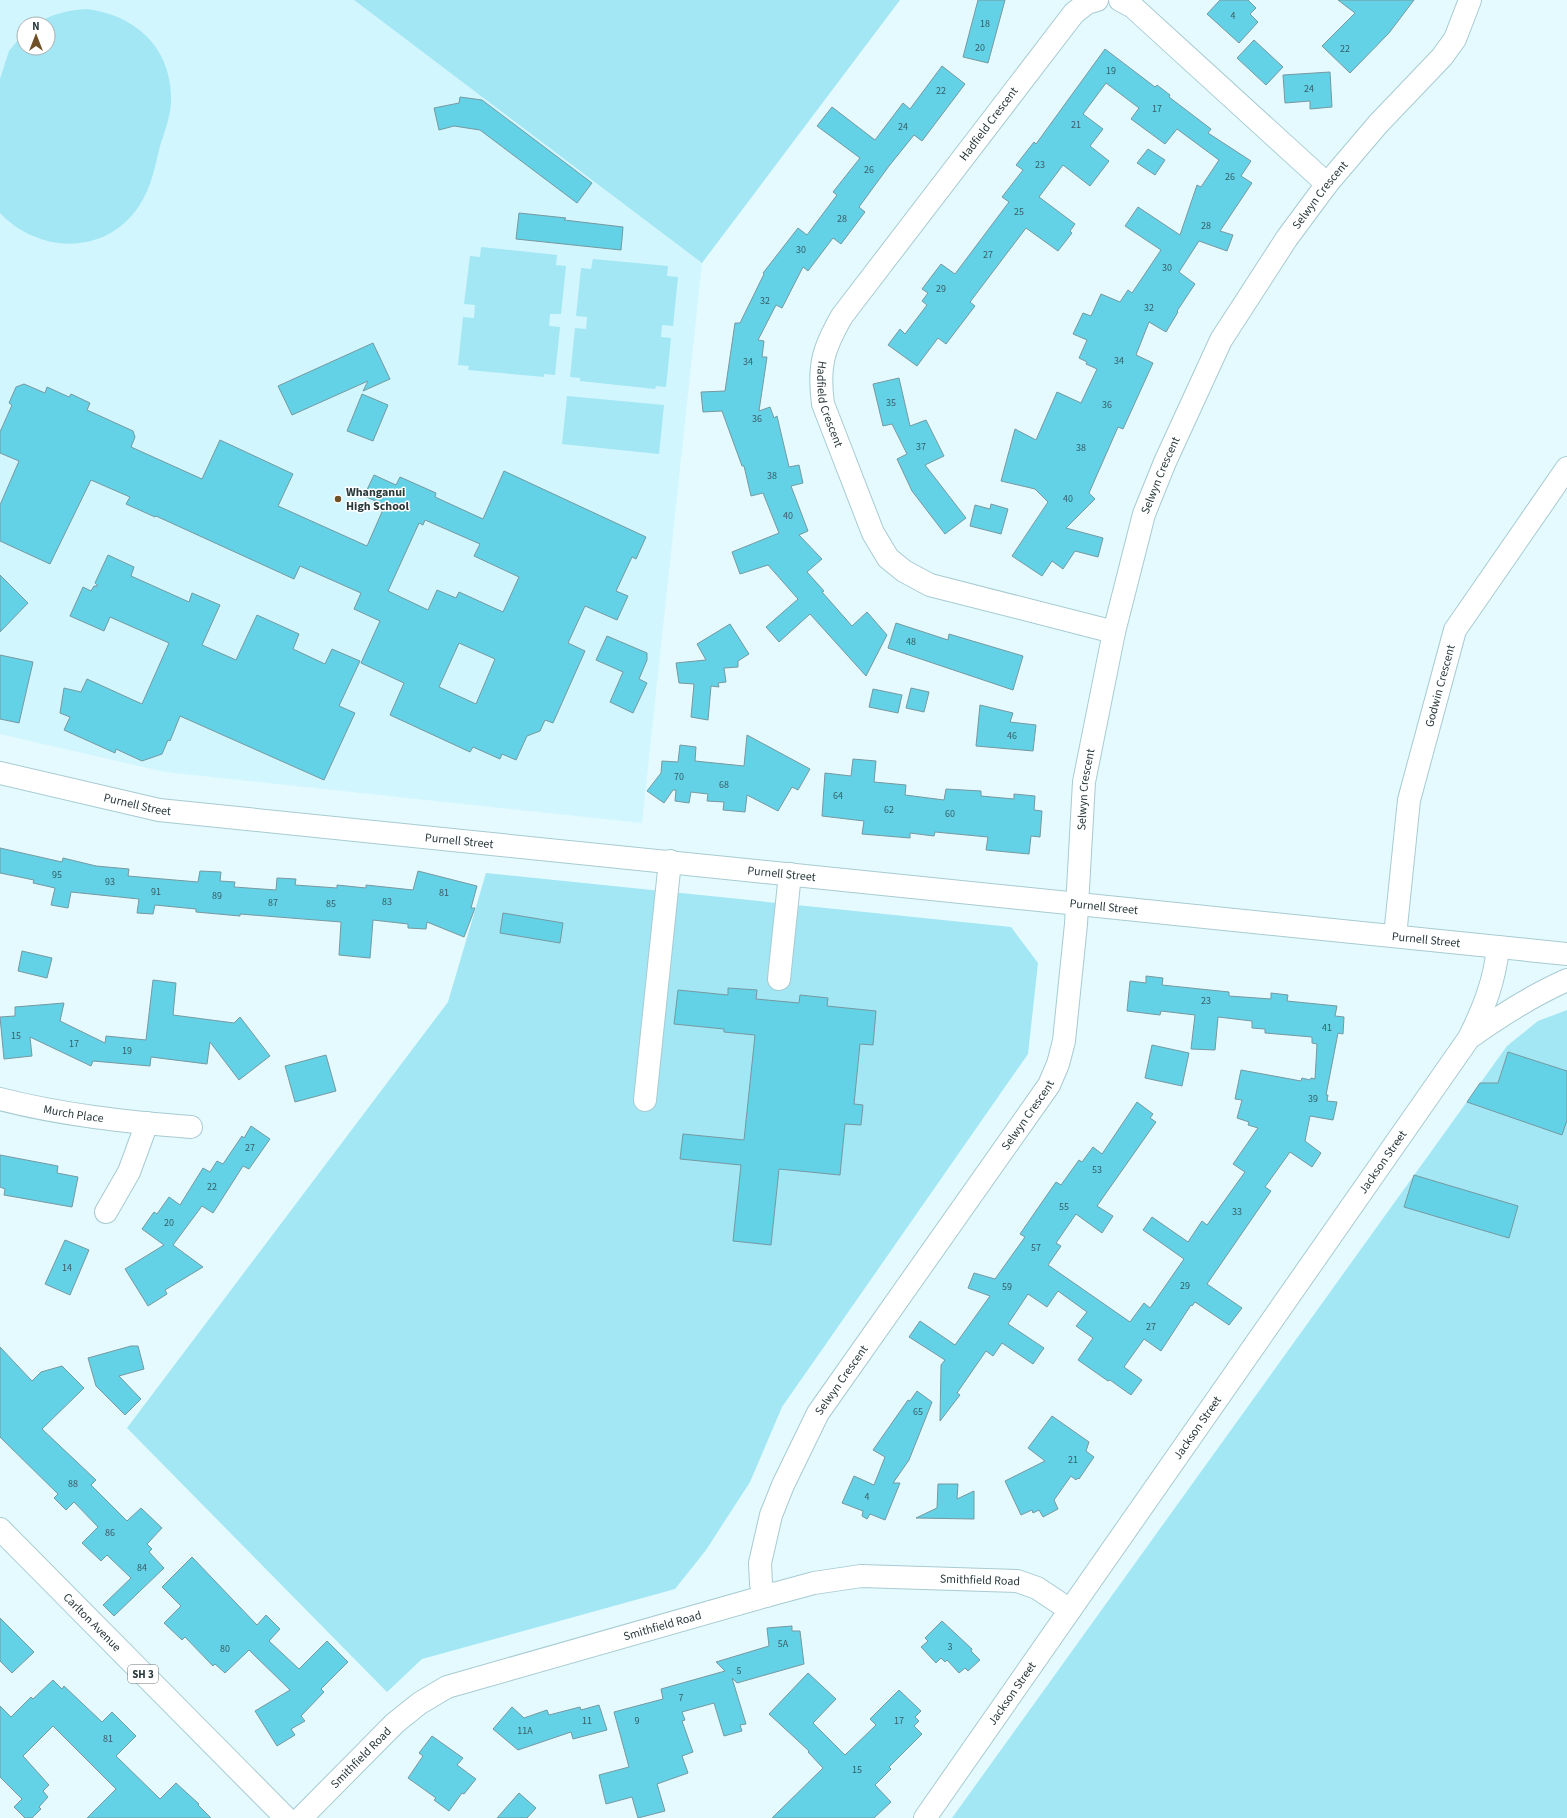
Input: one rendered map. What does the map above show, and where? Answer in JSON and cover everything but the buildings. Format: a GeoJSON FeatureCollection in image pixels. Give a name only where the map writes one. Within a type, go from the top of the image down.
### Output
{"type":"FeatureCollection","features":[{"type":"Feature","properties":{"kind":"main road","name":"Hadfield Crescent"},"geometry":{"type":"LineString","coordinates":[[1097,0],[1087,3],[1074,13],[842,316],[829,339],[822,361],[820,383],[823,404],[873,533],[888,558],[904,571],[930,585],[1114,632]]}},
{"type":"Feature","properties":{"kind":"main road"},"geometry":{"type":"LineString","coordinates":[[1120,0],[1133,7],[1327,184]]}},
{"type":"Feature","properties":{"kind":"main road","name":"Selwyn Crescent"},"geometry":{"type":"LineString","coordinates":[[766,1596],[761,1584],[760,1563],[771,1515],[782,1485],[818,1413],[1049,1085],[1058,1064],[1064,1041],[1077,903],[1084,782],[1114,632],[1144,514],[1165,462],[1221,340],[1287,238],[1327,184],[1378,124],[1442,57],[1455,39],[1470,0]]}},
{"type":"Feature","properties":{"kind":"main road","name":"Godwin Crescent"},"geometry":{"type":"LineString","coordinates":[[1395,936],[1409,800],[1455,630],[1567,468]]}},
{"type":"Feature","properties":{"kind":"main road","name":"Purnell Street"},"geometry":{"type":"LineString","coordinates":[[0,773],[160,810],[1567,954]]}},
{"type":"Feature","properties":{"kind":"main road"},"geometry":{"type":"LineString","coordinates":[[645,1100],[670,861]]}},
{"type":"Feature","properties":{"kind":"main road"},"geometry":{"type":"LineString","coordinates":[[779,979],[790,874]]}},
{"type":"Feature","properties":{"kind":"main road","name":"Jackson Street"},"geometry":{"type":"LineString","coordinates":[[925,1818],[1469,1038],[1482,1013],[1496,966],[1498,947]]}},
{"type":"Feature","properties":{"kind":"main road","name":"Jackson Street"},"geometry":{"type":"LineString","coordinates":[[1469,1038],[1511,1008],[1544,990],[1567,980]]}},
{"type":"Feature","properties":{"kind":"main road","name":"Murch Place"},"geometry":{"type":"LineString","coordinates":[[0,1099],[36,1108],[147,1123],[191,1127]]}},
{"type":"Feature","properties":{"kind":"main road"},"geometry":{"type":"LineString","coordinates":[[106,1212],[129,1172],[147,1123]]}},
{"type":"Feature","properties":{"kind":"main road","name":"Carlton Avenue"},"geometry":{"type":"LineString","coordinates":[[0,1529],[286,1818]]}},
{"type":"Feature","properties":{"kind":"main road","name":"Smithfield Road"},"geometry":{"type":"LineString","coordinates":[[301,1818],[395,1723],[420,1703],[447,1687],[814,1583],[861,1576],[1017,1581],[1037,1588],[1070,1610]]}},
{"type":"Feature","properties":{"kind":"shaded area","name":"Whanganui High School"},"geometry":{"type":"Polygon","coordinates":[[[0,0],[354,0],[702,263],[642,823],[165,772],[0,734],[0,0]]]}},
{"type":"Feature","properties":{"kind":"shaded area"},"geometry":{"type":"Polygon","coordinates":[[[354,0],[900,0],[702,263],[354,0]]]}},
{"type":"Feature","properties":{"kind":"shaded area"},"geometry":{"type":"Polygon","coordinates":[[[87,9],[104,12],[120,18],[134,26],[146,36],[156,48],[164,62],[169,78],[171,102],[168,121],[150,185],[139,206],[125,222],[109,234],[91,241],[72,244],[52,242],[34,236],[16,227],[0,213],[0,79],[9,51],[16,43],[16,56],[56,56],[56,16],[53,16],[73,10],[87,9]]]}},
{"type":"Feature","properties":{"kind":"shaded area"},"geometry":{"type":"Polygon","coordinates":[[[481,247],[557,255],[556,265],[566,266],[561,314],[550,314],[549,326],[560,327],[555,375],[544,374],[544,377],[468,370],[469,366],[458,365],[463,317],[474,318],[475,305],[464,304],[470,256],[480,257],[481,247]]]}},
{"type":"Feature","properties":{"kind":"shaded area"},"geometry":{"type":"Polygon","coordinates":[[[593,259],[668,266],[667,276],[678,277],[673,326],[662,325],[661,337],[671,338],[666,387],[656,386],[655,389],[580,381],[580,378],[570,377],[575,328],[586,329],[587,317],[576,316],[581,268],[591,269],[593,259]]]}},
{"type":"Feature","properties":{"kind":"shaded area"},"geometry":{"type":"Polygon","coordinates":[[[567,396],[664,405],[659,454],[562,444],[567,396]]]}},
{"type":"Feature","properties":{"kind":"shaded area"},"geometry":{"type":"Polygon","coordinates":[[[486,873],[1011,927],[1038,963],[1028,1054],[782,1407],[750,1482],[706,1550],[675,1589],[422,1659],[387,1692],[127,1428],[448,1002],[486,873]]]}},
{"type":"Feature","properties":{"kind":"shaded area"},"geometry":{"type":"Polygon","coordinates":[[[1567,1010],[1567,1818],[952,1818],[1507,1046],[1538,1021],[1567,1010]]]}},
{"type":"Feature","properties":{"kind":"place","name":"Whanganui High School"},"geometry":{"type":"Point","coordinates":[338,499]}}]}
